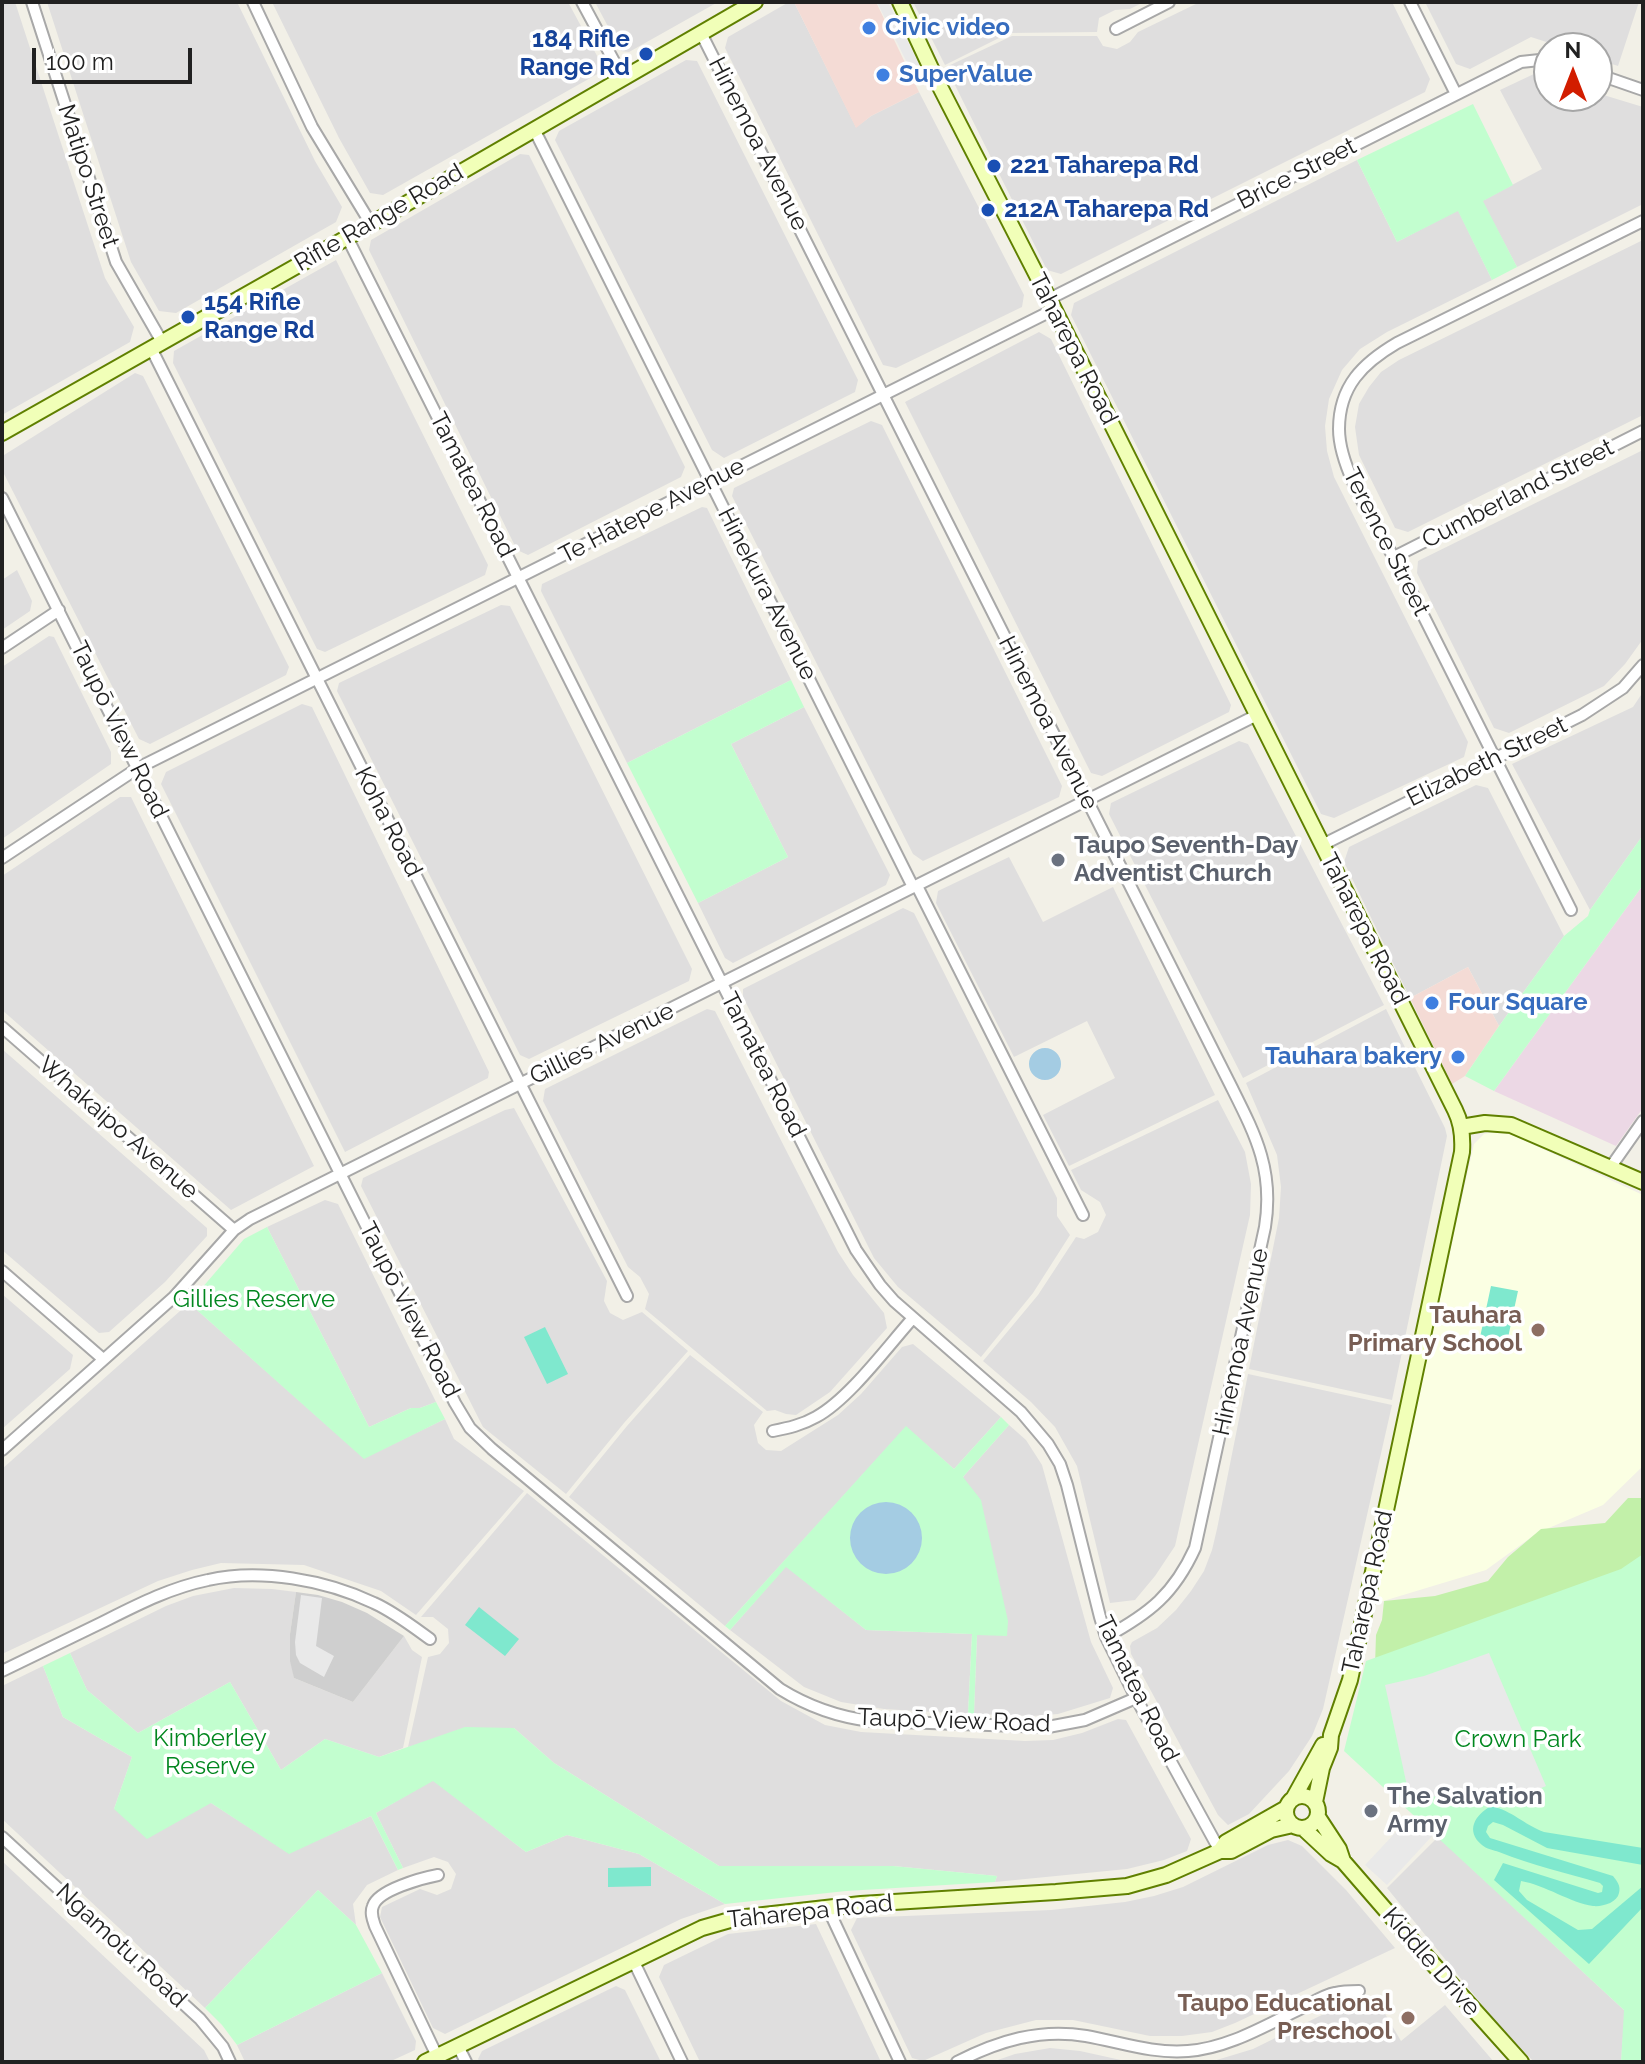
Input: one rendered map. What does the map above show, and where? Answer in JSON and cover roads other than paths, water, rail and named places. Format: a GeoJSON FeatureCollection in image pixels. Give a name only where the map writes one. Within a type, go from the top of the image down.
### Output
{"type":"FeatureCollection","features":[{"type":"Feature","properties":{"kind":"street","name":"Matipo Street"},"geometry":{"type":"LineString","coordinates":[[32,2],[116,262],[156,345]]}},
{"type":"Feature","properties":{"kind":"street"},"geometry":{"type":"LineString","coordinates":[[253,2],[312,127],[371,224]]}},
{"type":"Feature","properties":{"kind":"street"},"geometry":{"type":"LineString","coordinates":[[582,2],[623,78]]}},
{"type":"Feature","properties":{"kind":"street","name":"Rifle Range Road"},"geometry":{"type":"LineString","coordinates":[[2,433],[755,2]]}},
{"type":"Feature","properties":{"kind":"street","name":"Taharepa Road"},"geometry":{"type":"LineString","coordinates":[[431,2059],[717,1922],[829,1907],[1127,1886],[1166,1875],[1220,1851],[1231,1851],[1271,1830],[1312,1825],[1322,1768],[1350,1680],[1462,1152],[1461,1127],[900,2]]}},
{"type":"Feature","properties":{"kind":"street"},"geometry":{"type":"LineString","coordinates":[[1116,29],[1169,2]]}},
{"type":"Feature","properties":{"kind":"street"},"geometry":{"type":"LineString","coordinates":[[1410,2],[1456,94]]}},
{"type":"Feature","properties":{"kind":"street","name":"Hinemoa Avenue"},"geometry":{"type":"LineString","coordinates":[[701,33],[1252,1130],[1263,1158],[1268,1187],[1265,1227],[1195,1548],[1187,1566],[1161,1601],[1106,1637]]}},
{"type":"Feature","properties":{"kind":"street","name":"Brice Street"},"geometry":{"type":"LineString","coordinates":[[1051,304],[1456,94],[1521,62],[1533,61]]}},
{"type":"Feature","properties":{"kind":"street"},"geometry":{"type":"LineString","coordinates":[[1613,80],[1643,90]]}},
{"type":"Feature","properties":{"kind":"street","name":"Hinekura Avenue"},"geometry":{"type":"LineString","coordinates":[[534,129],[1083,1215]]}},
{"type":"Feature","properties":{"kind":"street","name":"Terence Street"},"geometry":{"type":"LineString","coordinates":[[1571,910],[1394,557],[1350,476],[1343,458],[1339,428],[1341,412],[1353,379],[1377,355],[1643,221]]}},
{"type":"Feature","properties":{"kind":"street","name":"Tamatea Road"},"geometry":{"type":"LineString","coordinates":[[347,237],[856,1250],[880,1285],[913,1318],[1021,1412],[1048,1444],[1060,1464],[1106,1637],[1220,1851]]}},
{"type":"Feature","properties":{"kind":"street","name":"Te Hātepe Avenue"},"geometry":{"type":"LineString","coordinates":[[2,858],[138,768],[884,396],[1051,304]]}},
{"type":"Feature","properties":{"kind":"street","name":"Koha Road"},"geometry":{"type":"LineString","coordinates":[[156,345],[317,680],[627,1296]]}},
{"type":"Feature","properties":{"kind":"street","name":"Cumberland Street"},"geometry":{"type":"LineString","coordinates":[[1394,557],[1643,431]]}},
{"type":"Feature","properties":{"kind":"street","name":"Taupō View Road"},"geometry":{"type":"LineString","coordinates":[[2,498],[470,1428],[780,1689],[804,1704],[849,1719],[1048,1727],[1085,1720],[1136,1698]]}},
{"type":"Feature","properties":{"kind":"street"},"geometry":{"type":"LineString","coordinates":[[2,648],[59,610]]}},
{"type":"Feature","properties":{"kind":"street","name":"Elizabeth Street"},"geometry":{"type":"LineString","coordinates":[[1322,845],[1604,702],[1623,688],[1643,665]]}},
{"type":"Feature","properties":{"kind":"street","name":"Gillies Avenue"},"geometry":{"type":"LineString","coordinates":[[2,1450],[174,1297],[234,1230],[250,1219],[1257,715]]}},
{"type":"Feature","properties":{"kind":"street","name":"Whakaipo Avenue"},"geometry":{"type":"LineString","coordinates":[[2,1027],[234,1230]]}},
{"type":"Feature","properties":{"kind":"street"},"geometry":{"type":"LineString","coordinates":[[1610,1168],[1643,1121]]}},
{"type":"Feature","properties":{"kind":"street"},"geometry":{"type":"LineString","coordinates":[[1461,1127],[1498,1123],[1511,1125],[1643,1182]]}},
{"type":"Feature","properties":{"kind":"street"},"geometry":{"type":"LineString","coordinates":[[2,1271],[103,1359]]}},
{"type":"Feature","properties":{"kind":"street"},"geometry":{"type":"LineString","coordinates":[[773,1431],[799,1425],[818,1416],[843,1397],[913,1318]]}},
{"type":"Feature","properties":{"kind":"street"},"geometry":{"type":"LineString","coordinates":[[2,1671],[161,1594],[210,1579],[235,1576],[286,1578],[332,1586],[375,1603],[430,1639]]}},
{"type":"Feature","properties":{"kind":"street","name":"Taharepa Road"},"geometry":{"type":"LineString","coordinates":[[1220,1851],[1226,1842],[1290,1804],[1331,1735]]}},
{"type":"Feature","properties":{"kind":"street"},"geometry":{"type":"LineString","coordinates":[[1298,1827],[1287,1818],[1290,1804],[1307,1797],[1316,1810]]}},
{"type":"Feature","properties":{"kind":"street","name":"Kiddle Drive"},"geometry":{"type":"LineString","coordinates":[[1316,1810],[1343,1861]]}},
{"type":"Feature","properties":{"kind":"street","name":"Kiddle Drive"},"geometry":{"type":"LineString","coordinates":[[1298,1827],[1343,1861],[1521,2062]]}},
{"type":"Feature","properties":{"kind":"street","name":"Ngamotu Road"},"geometry":{"type":"LineString","coordinates":[[2,1837],[200,2019],[223,2047],[230,2062]]}},
{"type":"Feature","properties":{"kind":"street"},"geometry":{"type":"LineString","coordinates":[[431,2059],[375,1926],[372,1907],[384,1894],[419,1879],[438,1875]]}},
{"type":"Feature","properties":{"kind":"street"},"geometry":{"type":"LineString","coordinates":[[829,1907],[900,2062]]}},
{"type":"Feature","properties":{"kind":"street"},"geometry":{"type":"LineString","coordinates":[[634,1962],[682,2062]]}},
{"type":"Feature","properties":{"kind":"street"},"geometry":{"type":"LineString","coordinates":[[957,2062],[1009,2040],[1056,2033],[1084,2035],[1140,2048],[1189,2051],[1241,2037],[1333,1993],[1359,1991]]}},
{"type":"Feature","properties":{"kind":"street"},"geometry":{"type":"LineString","coordinates":[[458,2046],[466,2062]]}},
{"type":"Feature","properties":{"kind":"water"},"geometry":{"type":"Polygon","coordinates":[[[1045,1048],[1056,1053],[1061,1064],[1056,1075],[1045,1080],[1034,1075],[1029,1064],[1034,1053],[1045,1048]]]}},
{"type":"Feature","properties":{"kind":"water"},"geometry":{"type":"Polygon","coordinates":[[[886,1502],[906,1508],[916,1518],[922,1538],[916,1558],[906,1568],[886,1574],[866,1568],[856,1558],[850,1538],[856,1518],[866,1508],[886,1502]]]}},
{"type":"Feature","properties":{"kind":"place","name":"Civic video"},"geometry":{"type":"Point","coordinates":[869,28]}},
{"type":"Feature","properties":{"kind":"place","name":"184 Rifle Range Rd"},"geometry":{"type":"Point","coordinates":[646,54]}},
{"type":"Feature","properties":{"kind":"place","name":"SuperValue"},"geometry":{"type":"Point","coordinates":[883,75]}},
{"type":"Feature","properties":{"kind":"place","name":"221 Taharepa Rd"},"geometry":{"type":"Point","coordinates":[994,166]}},
{"type":"Feature","properties":{"kind":"place","name":"212A Taharepa Rd"},"geometry":{"type":"Point","coordinates":[988,210]}},
{"type":"Feature","properties":{"kind":"place","name":"154 Rifle Range Rd"},"geometry":{"type":"Point","coordinates":[188,317]}},
{"type":"Feature","properties":{"kind":"place","name":"Taupo Seventh-Day Adventist Church"},"geometry":{"type":"Point","coordinates":[1058,860]}},
{"type":"Feature","properties":{"kind":"place","name":"Four Square"},"geometry":{"type":"Point","coordinates":[1432,1003]}},
{"type":"Feature","properties":{"kind":"place","name":"Tauhara bakery"},"geometry":{"type":"Point","coordinates":[1458,1057]}},
{"type":"Feature","properties":{"kind":"place","name":"Tauhara Primary School"},"geometry":{"type":"Point","coordinates":[1538,1330]}},
{"type":"Feature","properties":{"kind":"place","name":"The Salvation Army"},"geometry":{"type":"Point","coordinates":[1371,1811]}},
{"type":"Feature","properties":{"kind":"place","name":"Taupo Educational Preschool"},"geometry":{"type":"Point","coordinates":[1408,2018]}},
{"type":"Feature","properties":{"kind":"park label","name":"Gillies Reserve"},"geometry":{"type":"Point","coordinates":[254,1300]}},
{"type":"Feature","properties":{"kind":"park label","name":"Crown Park"},"geometry":{"type":"Point","coordinates":[1518,1740]}},
{"type":"Feature","properties":{"kind":"park label","name":"Kimberley Reserve"},"geometry":{"type":"Point","coordinates":[210,1753]}}]}
